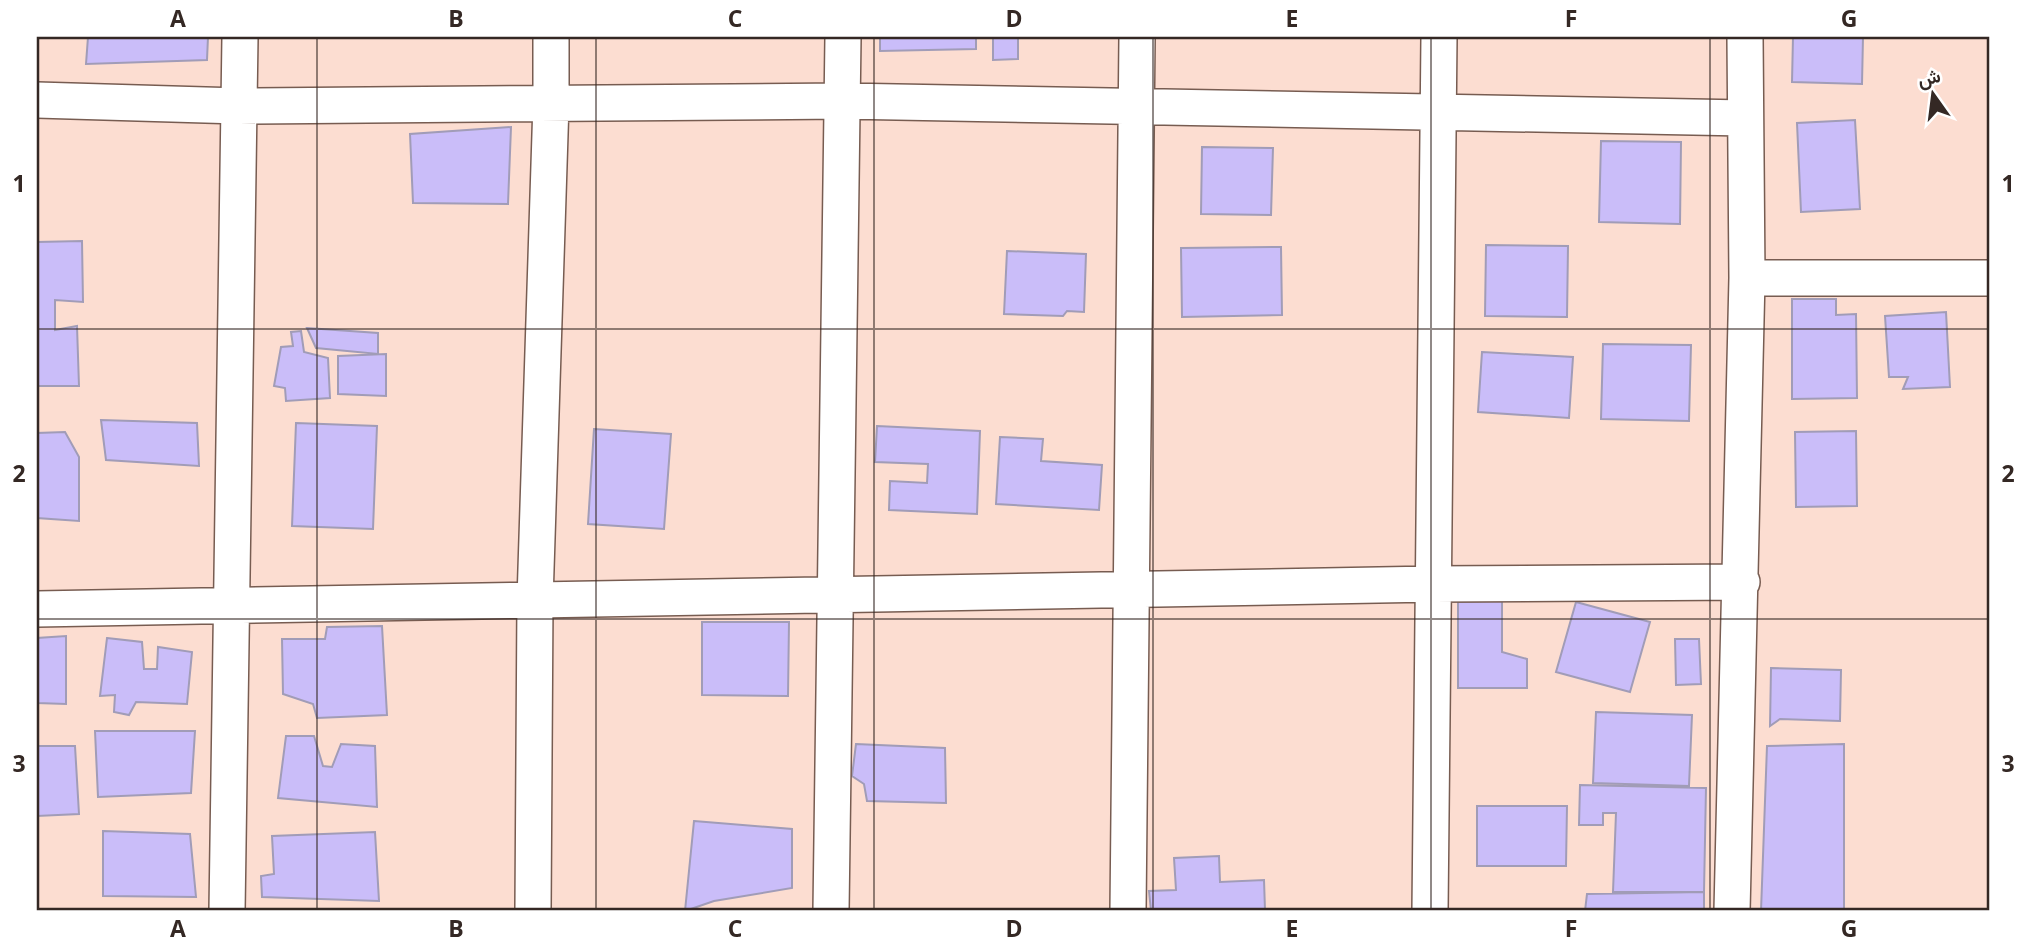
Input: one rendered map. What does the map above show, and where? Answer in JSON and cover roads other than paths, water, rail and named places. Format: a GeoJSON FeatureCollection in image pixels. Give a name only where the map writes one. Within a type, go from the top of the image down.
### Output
{"type":"FeatureCollection","features":[{"type":"Feature","properties":{"kind":"street"},"geometry":{"type":"LineString","coordinates":[[227,911],[240,37]]}},
{"type":"Feature","properties":{"kind":"street"},"geometry":{"type":"LineString","coordinates":[[533,911],[535,600],[551,37]]}},
{"type":"Feature","properties":{"kind":"street"},"geometry":{"type":"LineString","coordinates":[[831,911],[843,37]]}},
{"type":"Feature","properties":{"kind":"street"},"geometry":{"type":"LineString","coordinates":[[1128,911],[1136,37]]}},
{"type":"Feature","properties":{"kind":"street"},"geometry":{"type":"LineString","coordinates":[[1430,911],[1439,37]]}},
{"type":"Feature","properties":{"kind":"street"},"geometry":{"type":"LineString","coordinates":[[1732,911],[1742,582],[1747,278],[1745,37]]}},
{"type":"Feature","properties":{"kind":"street"},"geometry":{"type":"LineString","coordinates":[[37,100],[239,106],[843,101],[1745,118]]}},
{"type":"Feature","properties":{"kind":"street"},"geometry":{"type":"LineString","coordinates":[[1747,278],[1990,278]]}},
{"type":"Feature","properties":{"kind":"street"},"geometry":{"type":"LineString","coordinates":[[37,609],[1433,584],[1742,582]]}}]}
